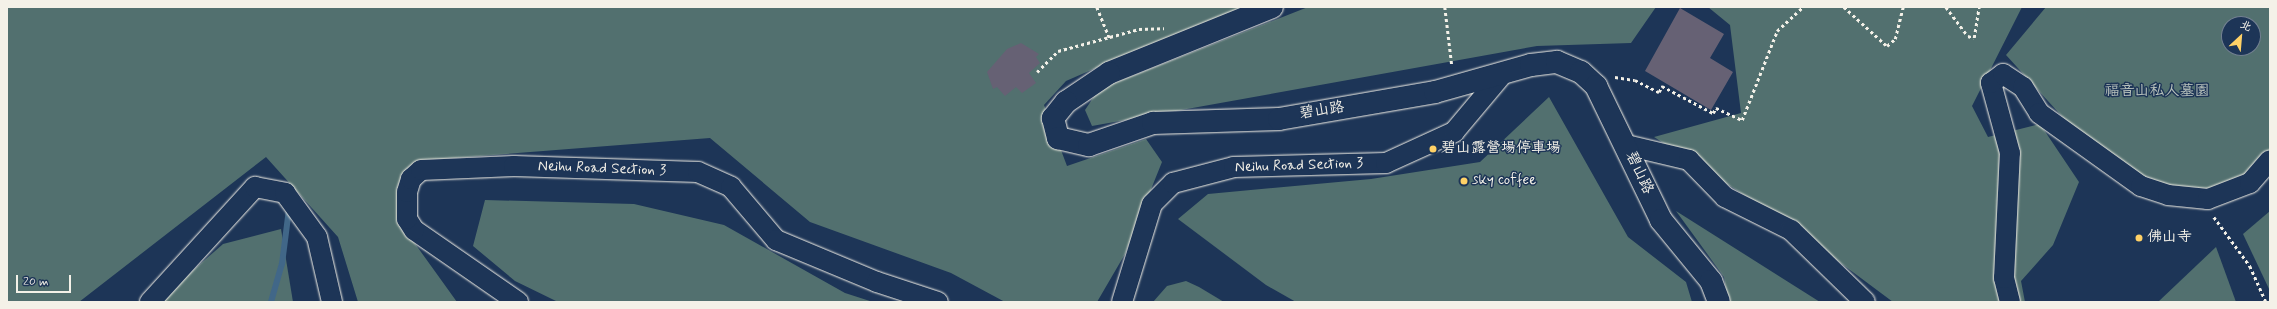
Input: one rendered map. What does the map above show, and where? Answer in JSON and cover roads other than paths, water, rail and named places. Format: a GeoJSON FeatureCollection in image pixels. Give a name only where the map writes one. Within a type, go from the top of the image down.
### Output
{"type":"FeatureCollection","features":[{"type":"Feature","properties":{"kind":"street","name":"碧山路"},"geometry":{"type":"LineString","coordinates":[[1272,7],[1109,73],[1066,102],[1053,118],[1058,138],[1089,145],[1153,123],[1279,118],[1435,92],[1501,76],[1531,65],[1557,62],[1581,72],[1596,86],[1626,145],[1661,220],[1711,281],[1719,302]]}},
{"type":"Feature","properties":{"kind":"street"},"geometry":{"type":"LineString","coordinates":[[2010,302],[2004,278],[2010,153],[1991,82],[2002,74],[2023,87],[2039,113],[2141,186],[2168,195],[2208,199],[2250,183],[2270,160]]}},
{"type":"Feature","properties":{"kind":"street","name":"Neihu Road Section 3"},"geometry":{"type":"LineString","coordinates":[[1122,302],[1152,204],[1173,183],[1234,167],[1386,163],[1454,132],[1501,76]]}},
{"type":"Feature","properties":{"kind":"street"},"geometry":{"type":"LineString","coordinates":[[1626,145],[1689,160],[1726,197],[1791,230],[1865,302]]}},
{"type":"Feature","properties":{"kind":"street","name":"Neihu Road Section 3"},"geometry":{"type":"LineString","coordinates":[[518,302],[414,230],[407,218],[407,192],[411,179],[421,170],[438,166],[514,166],[698,172],[731,187],[776,240],[877,282],[938,302]]}},
{"type":"Feature","properties":{"kind":"street"},"geometry":{"type":"LineString","coordinates":[[150,302],[255,187],[286,193],[317,237],[332,302]]}},
{"type":"Feature","properties":{"kind":"waterway"},"geometry":{"type":"LineString","coordinates":[[271,302],[282,264],[289,209]]}},
{"type":"Feature","properties":{"kind":"place","name":"碧山露營場停車場"},"geometry":{"type":"Point","coordinates":[1433,149]}},
{"type":"Feature","properties":{"kind":"place","name":"sky coffee"},"geometry":{"type":"Point","coordinates":[1464,181]}},
{"type":"Feature","properties":{"kind":"place","name":"佛山寺"},"geometry":{"type":"Point","coordinates":[2139,238]}},
{"type":"Feature","properties":{"kind":"park label","name":"福音山私人墓園"},"geometry":{"type":"Point","coordinates":[2157,92]}}]}
